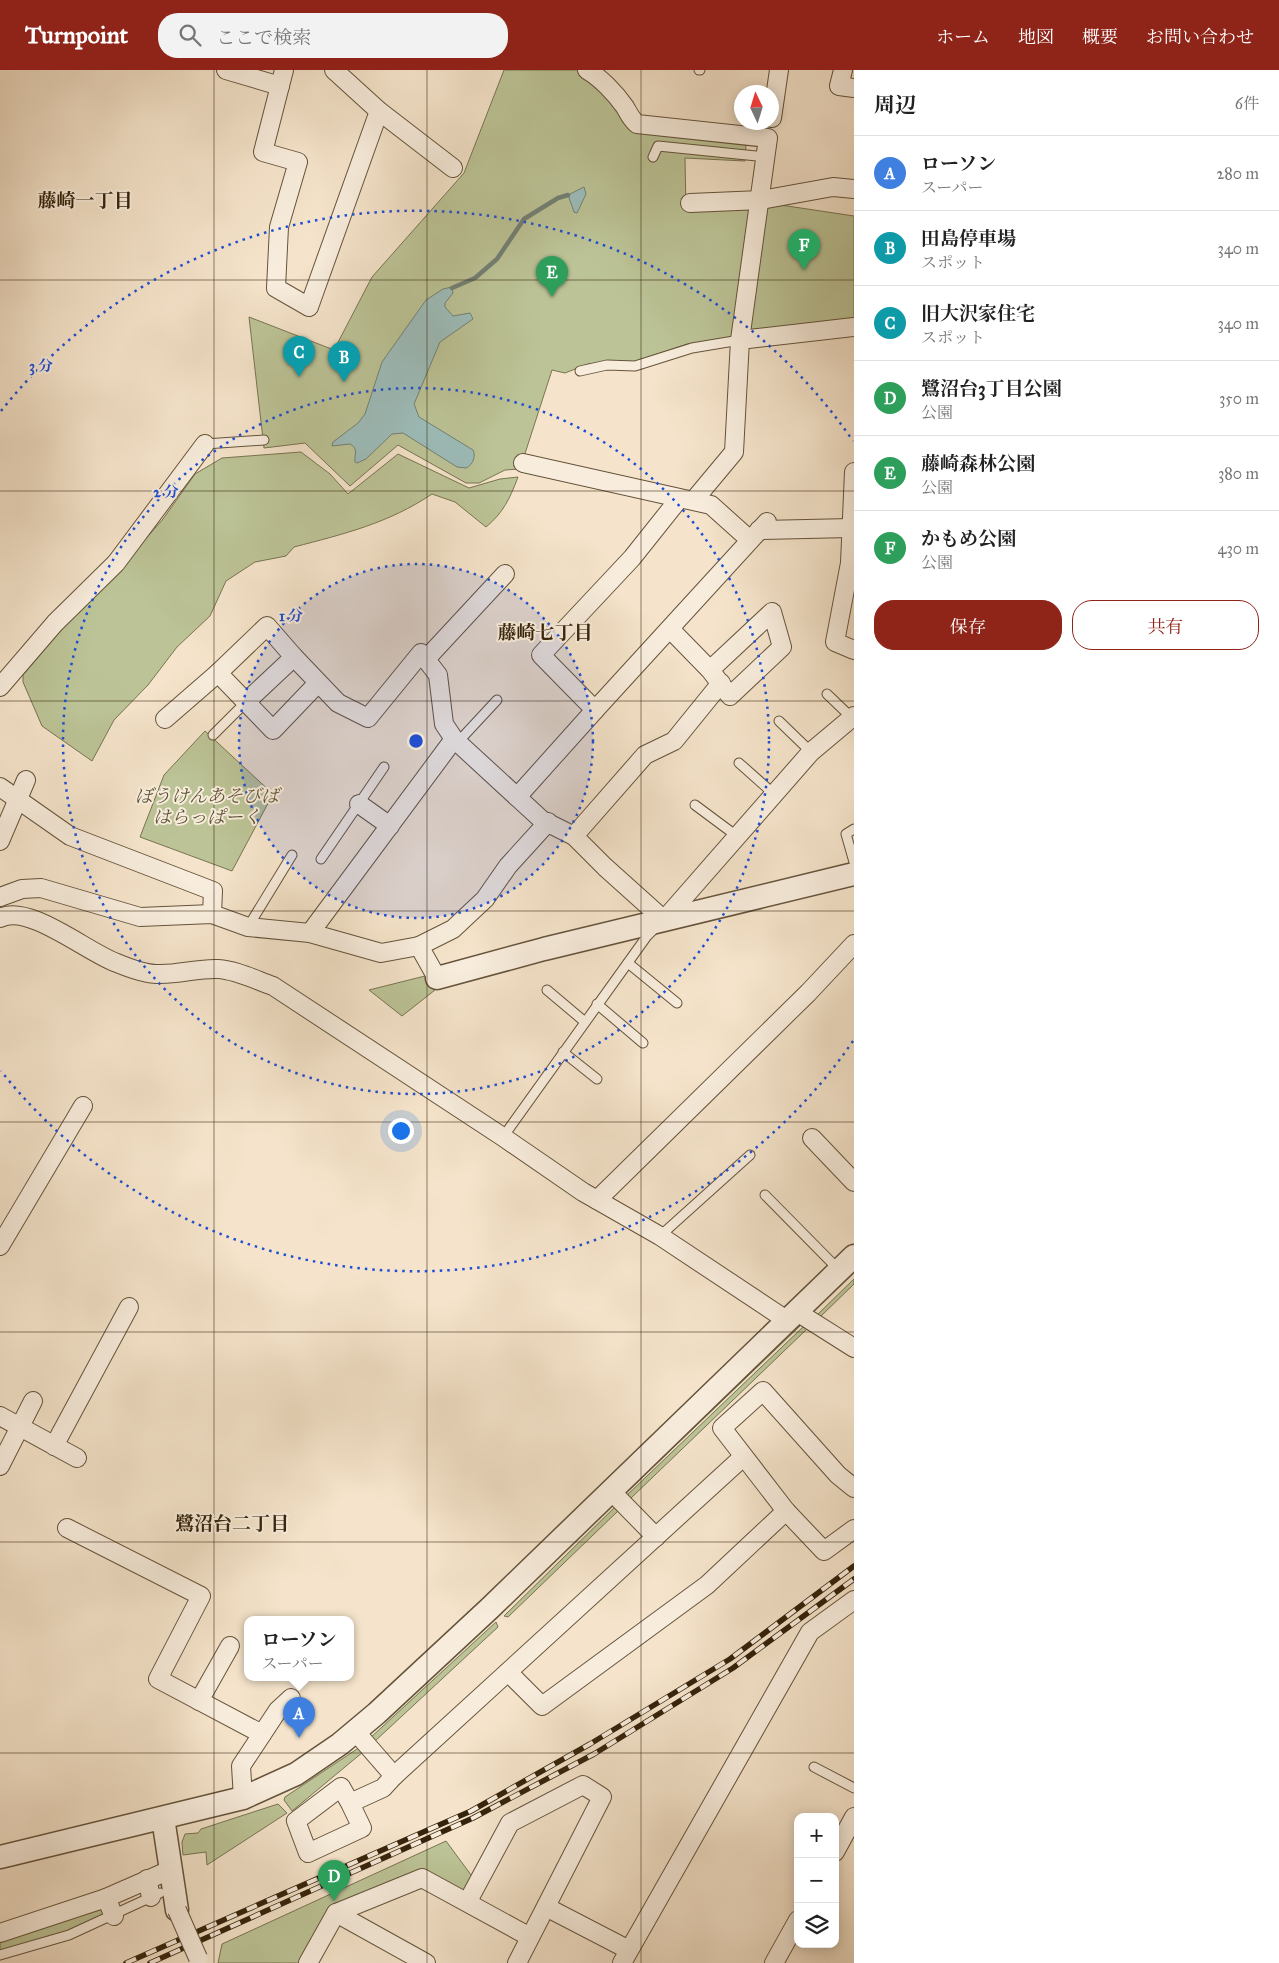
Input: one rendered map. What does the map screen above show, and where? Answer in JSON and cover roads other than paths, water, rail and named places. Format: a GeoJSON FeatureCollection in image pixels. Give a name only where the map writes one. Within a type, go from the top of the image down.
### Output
{"type":"FeatureCollection","features":[{"type":"Feature","properties":{"kind":"street"},"geometry":{"type":"LineString","coordinates":[[226,70],[282,78],[263,152],[298,162],[279,227],[276,288],[309,307],[378,111]]}},
{"type":"Feature","properties":{"kind":"street"},"geometry":{"type":"LineString","coordinates":[[334,70],[378,111],[453,168]]}},
{"type":"Feature","properties":{"kind":"street"},"geometry":{"type":"LineString","coordinates":[[587,70],[596,75],[626,108],[630,118],[637,124],[734,128]]}},
{"type":"Feature","properties":{"kind":"street"},"geometry":{"type":"LineString","coordinates":[[777,85],[779,70]]}},
{"type":"Feature","properties":{"kind":"street"},"geometry":{"type":"LineString","coordinates":[[843,70],[839,86],[854,88]]}},
{"type":"Feature","properties":{"kind":"street"},"geometry":{"type":"LineString","coordinates":[[595,710],[541,655],[734,452],[740,340],[770,130]]}},
{"type":"Feature","properties":{"kind":"street"},"geometry":{"type":"LineString","coordinates":[[690,203],[761,200],[833,187],[854,189]]}},
{"type":"Feature","properties":{"kind":"street"},"geometry":{"type":"LineString","coordinates":[[740,340],[854,327]]}},
{"type":"Feature","properties":{"kind":"street"},"geometry":{"type":"LineString","coordinates":[[0,687],[55,623],[116,563],[205,444]]}},
{"type":"Feature","properties":{"kind":"street"},"geometry":{"type":"LineString","coordinates":[[523,463],[710,505],[759,531],[851,528]]}},
{"type":"Feature","properties":{"kind":"street"},"geometry":{"type":"LineString","coordinates":[[854,472],[851,528],[852,564],[835,642],[854,650]]}},
{"type":"Feature","properties":{"kind":"street"},"geometry":{"type":"LineString","coordinates":[[516,797],[759,531]]}},
{"type":"Feature","properties":{"kind":"street"},"geometry":{"type":"LineString","coordinates":[[427,658],[504,574]]}},
{"type":"Feature","properties":{"kind":"street"},"geometry":{"type":"LineString","coordinates":[[165,719],[218,673],[267,626],[338,703],[368,718],[421,653],[427,658],[438,675],[444,724],[456,740],[516,797],[548,822],[574,836],[605,867],[664,920]]}},
{"type":"Feature","properties":{"kind":"street"},"geometry":{"type":"LineString","coordinates":[[574,836],[645,755],[674,741],[716,677],[670,629]]}},
{"type":"Feature","properties":{"kind":"street"},"geometry":{"type":"LineString","coordinates":[[246,702],[294,657]]}},
{"type":"Feature","properties":{"kind":"street"},"geometry":{"type":"LineString","coordinates":[[218,673],[273,730],[318,683]]}},
{"type":"Feature","properties":{"kind":"street"},"geometry":{"type":"LineString","coordinates":[[664,920],[738,838],[811,752],[852,717]]}},
{"type":"Feature","properties":{"kind":"street"},"geometry":{"type":"LineString","coordinates":[[310,934],[456,740]]}},
{"type":"Feature","properties":{"kind":"street"},"geometry":{"type":"LineString","coordinates":[[0,841],[26,780]]}},
{"type":"Feature","properties":{"kind":"street"},"geometry":{"type":"LineString","coordinates":[[0,787],[70,836],[213,891],[212,914]]}},
{"type":"Feature","properties":{"kind":"street"},"geometry":{"type":"LineString","coordinates":[[359,804],[390,826]]}},
{"type":"Feature","properties":{"kind":"street"},"geometry":{"type":"LineString","coordinates":[[0,897],[22,889],[41,888],[140,917],[212,914],[248,927],[310,934],[381,953],[420,946],[453,929],[484,899],[508,866],[548,822]]}},
{"type":"Feature","properties":{"kind":"street"},"geometry":{"type":"LineString","coordinates":[[420,946],[437,978],[854,874]]}},
{"type":"Feature","properties":{"kind":"street"},"geometry":{"type":"LineString","coordinates":[[0,918],[6,914],[27,916],[115,962],[136,969],[156,974],[219,969],[249,977],[272,986],[597,1200],[792,1316],[854,1348]]}},
{"type":"Feature","properties":{"kind":"street"},"geometry":{"type":"LineString","coordinates":[[597,1200],[808,993],[854,944]]}},
{"type":"Feature","properties":{"kind":"street"},"geometry":{"type":"LineString","coordinates":[[0,1246],[83,1106]]}},
{"type":"Feature","properties":{"kind":"street"},"geometry":{"type":"LineString","coordinates":[[812,1138],[854,1182]]}},
{"type":"Feature","properties":{"kind":"street"},"geometry":{"type":"LineString","coordinates":[[0,1857],[243,1798],[296,1774],[356,1731],[490,1608],[847,1263]]}},
{"type":"Feature","properties":{"kind":"street"},"geometry":{"type":"LineString","coordinates":[[54,1446],[129,1307]]}},
{"type":"Feature","properties":{"kind":"street"},"geometry":{"type":"LineString","coordinates":[[854,1488],[838,1475],[763,1391],[722,1428],[786,1511],[824,1551],[854,1529]]}},
{"type":"Feature","properties":{"kind":"street"},"geometry":{"type":"LineString","coordinates":[[0,1466],[33,1401]]}},
{"type":"Feature","properties":{"kind":"street"},"geometry":{"type":"LineString","coordinates":[[0,1416],[78,1458]]}},
{"type":"Feature","properties":{"kind":"street"},"geometry":{"type":"LineString","coordinates":[[350,1803],[383,1788],[743,1457]]}},
{"type":"Feature","properties":{"kind":"street"},"geometry":{"type":"LineString","coordinates":[[611,1492],[656,1537]]}},
{"type":"Feature","properties":{"kind":"street"},"geometry":{"type":"LineString","coordinates":[[508,1672],[542,1706],[707,1584],[786,1511]]}},
{"type":"Feature","properties":{"kind":"street"},"geometry":{"type":"LineString","coordinates":[[67,1528],[201,1596],[158,1679],[262,1734]]}},
{"type":"Feature","properties":{"kind":"street"},"geometry":{"type":"LineString","coordinates":[[546,1907],[625,1956],[810,1632],[854,1600]]}},
{"type":"Feature","properties":{"kind":"street"},"geometry":{"type":"LineString","coordinates":[[199,1701],[230,1646]]}},
{"type":"Feature","properties":{"kind":"street"},"geometry":{"type":"LineString","coordinates":[[243,1798],[242,1766],[278,1710],[291,1698]]}},
{"type":"Feature","properties":{"kind":"street"},"geometry":{"type":"LineString","coordinates":[[356,1731],[394,1776]]}},
{"type":"Feature","properties":{"kind":"street"},"geometry":{"type":"LineString","coordinates":[[468,1901],[510,1823],[582,1785],[602,1796],[517,1963]]}},
{"type":"Feature","properties":{"kind":"street"},"geometry":{"type":"LineString","coordinates":[[162,1818],[177,1910],[200,1961]]}},
{"type":"Feature","properties":{"kind":"street"},"geometry":{"type":"LineString","coordinates":[[839,1845],[854,1818]]}},
{"type":"Feature","properties":{"kind":"street"},"geometry":{"type":"LineString","coordinates":[[0,1934],[106,1898],[170,1870]]}},
{"type":"Feature","properties":{"kind":"street"},"geometry":{"type":"LineString","coordinates":[[308,1963],[336,1913],[422,1878],[468,1901],[530,1937]]}},
{"type":"Feature","properties":{"kind":"street"},"geometry":{"type":"LineString","coordinates":[[147,1879],[156,1895]]}},
{"type":"Feature","properties":{"kind":"street"},"geometry":{"type":"LineString","coordinates":[[106,1898],[114,1916]]}},
{"type":"Feature","properties":{"kind":"street"},"geometry":{"type":"LineString","coordinates":[[336,1913],[426,1963]]}},
{"type":"Feature","properties":{"kind":"street"},"geometry":{"type":"LineString","coordinates":[[774,1963],[794,1927]]}},
{"type":"Feature","properties":{"kind":"lane"},"geometry":{"type":"LineString","coordinates":[[653,157],[658,146],[766,157]]}},
{"type":"Feature","properties":{"kind":"lane"},"geometry":{"type":"LineString","coordinates":[[580,371],[607,364],[635,366],[692,348],[740,340]]}},
{"type":"Feature","properties":{"kind":"lane"},"geometry":{"type":"LineString","coordinates":[[205,444],[264,440]]}},
{"type":"Feature","properties":{"kind":"lane"},"geometry":{"type":"LineString","coordinates":[[827,694],[852,717]]}},
{"type":"Feature","properties":{"kind":"lane"},"geometry":{"type":"LineString","coordinates":[[456,740],[497,700]]}},
{"type":"Feature","properties":{"kind":"lane"},"geometry":{"type":"LineString","coordinates":[[213,734],[246,702]]}},
{"type":"Feature","properties":{"kind":"lane"},"geometry":{"type":"LineString","coordinates":[[779,721],[811,752]]}},
{"type":"Feature","properties":{"kind":"lane"},"geometry":{"type":"LineString","coordinates":[[739,763],[775,794]]}},
{"type":"Feature","properties":{"kind":"lane"},"geometry":{"type":"LineString","coordinates":[[321,859],[384,767]]}},
{"type":"Feature","properties":{"kind":"lane"},"geometry":{"type":"LineString","coordinates":[[695,805],[738,838]]}},
{"type":"Feature","properties":{"kind":"lane"},"geometry":{"type":"LineString","coordinates":[[854,829],[846,834],[854,862]]}},
{"type":"Feature","properties":{"kind":"lane"},"geometry":{"type":"LineString","coordinates":[[248,927],[292,855]]}},
{"type":"Feature","properties":{"kind":"lane"},"geometry":{"type":"LineString","coordinates":[[503,1137],[646,936],[664,920]]}},
{"type":"Feature","properties":{"kind":"lane"},"geometry":{"type":"LineString","coordinates":[[628,963],[677,1003]]}},
{"type":"Feature","properties":{"kind":"lane"},"geometry":{"type":"LineString","coordinates":[[547,990],[584,1022]]}},
{"type":"Feature","properties":{"kind":"lane"},"geometry":{"type":"LineString","coordinates":[[597,1004],[643,1043]]}},
{"type":"Feature","properties":{"kind":"lane"},"geometry":{"type":"LineString","coordinates":[[563,1052],[596,1079]]}},
{"type":"Feature","properties":{"kind":"lane"},"geometry":{"type":"LineString","coordinates":[[660,1236],[750,1156]]}},
{"type":"Feature","properties":{"kind":"lane"},"geometry":{"type":"LineString","coordinates":[[766,1195],[847,1263]]}},
{"type":"Feature","properties":{"kind":"lane"},"geometry":{"type":"LineString","coordinates":[[814,1767],[854,1788]]}},
{"type":"Feature","properties":{"kind":"lane"},"geometry":{"type":"LineString","coordinates":[[0,1955],[69,1935],[114,1916],[156,1895]]}},
{"type":"Feature","properties":{"kind":"water"},"geometry":{"type":"Polygon","coordinates":[[[584,187],[586,194],[577,213],[574,212],[568,195],[584,187]]]}},
{"type":"Feature","properties":{"kind":"water"},"geometry":{"type":"Polygon","coordinates":[[[452,287],[453,293],[445,303],[445,307],[453,316],[470,313],[473,319],[440,342],[414,404],[419,417],[473,450],[472,463],[466,468],[457,467],[403,433],[392,434],[366,459],[355,462],[353,446],[350,444],[332,446],[333,442],[358,423],[365,414],[382,362],[426,300],[443,289],[452,287]]]}},
{"type":"Feature","properties":{"kind":"waterway"},"geometry":{"type":"LineString","coordinates":[[452,288],[475,278],[497,259],[524,219],[558,198],[568,195]]}},
{"type":"Feature","properties":{"kind":"railway"},"geometry":{"type":"LineString","coordinates":[[126,1963],[471,1811],[590,1744],[730,1659],[854,1566]]}},
{"type":"Feature","properties":{"kind":"railway"},"geometry":{"type":"LineString","coordinates":[[150,1963],[473,1818],[594,1754],[733,1668],[854,1579]]}},
{"type":"Feature","properties":{"kind":"place","name":"かもめ公園"},"geometry":{"type":"Point","coordinates":[804,270]}},
{"type":"Feature","properties":{"kind":"place","name":"藤崎森林公園"},"geometry":{"type":"Point","coordinates":[552,297]}},
{"type":"Feature","properties":{"kind":"place","name":"旧大沢家住宅"},"geometry":{"type":"Point","coordinates":[299,377]}},
{"type":"Feature","properties":{"kind":"place","name":"田島停車場"},"geometry":{"type":"Point","coordinates":[344,382]}},
{"type":"Feature","properties":{"kind":"place","name":"ローソン"},"geometry":{"type":"Point","coordinates":[299,1738]}},
{"type":"Feature","properties":{"kind":"place","name":"鷺沼台3丁目公園"},"geometry":{"type":"Point","coordinates":[334,1901]}},
{"type":"Feature","properties":{"kind":"district","name":"藤崎一丁目"},"geometry":{"type":"Point","coordinates":[85,200]}},
{"type":"Feature","properties":{"kind":"district","name":"藤崎七丁目"},"geometry":{"type":"Point","coordinates":[545,632]}},
{"type":"Feature","properties":{"kind":"district","name":"鷺沼台二丁目"},"geometry":{"type":"Point","coordinates":[232,1523]}},
{"type":"Feature","properties":{"kind":"park label","name":"ぼうけんあそびば はらっぱーく"},"geometry":{"type":"Point","coordinates":[207,806]}}]}
